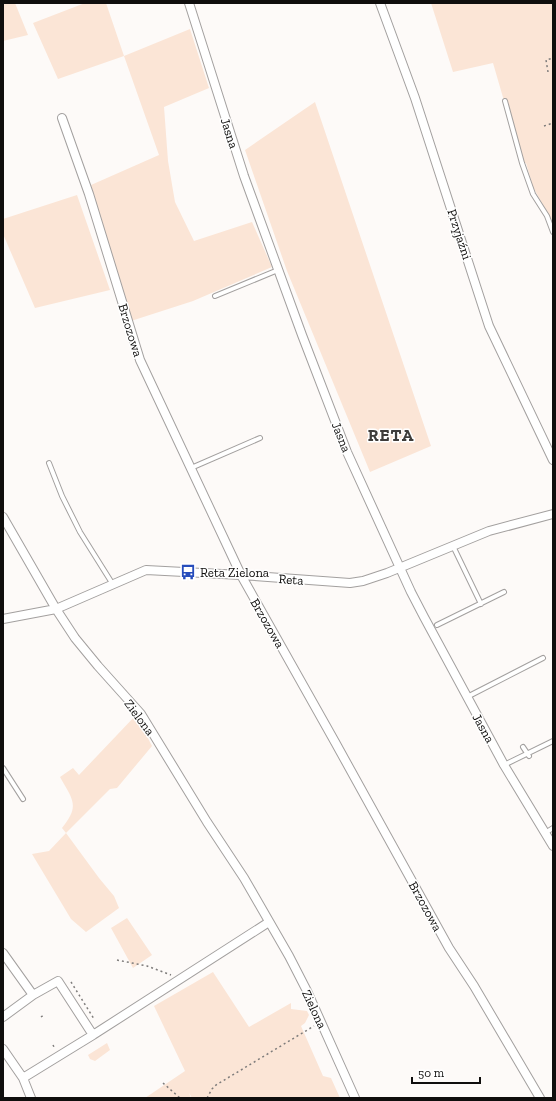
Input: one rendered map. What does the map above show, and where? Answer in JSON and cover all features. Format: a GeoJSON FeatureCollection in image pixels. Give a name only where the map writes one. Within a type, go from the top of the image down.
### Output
{"type":"FeatureCollection","features":[{"type":"Feature","properties":{"kind":"street","name":"Jasna"},"geometry":{"type":"LineString","coordinates":[[189,3],[244,176],[347,452],[424,617],[504,765],[553,846]]}},
{"type":"Feature","properties":{"kind":"street","name":"Przyjaźni"},"geometry":{"type":"LineString","coordinates":[[380,3],[415,98],[489,326],[553,460]]}},
{"type":"Feature","properties":{"kind":"street","name":"Brzozowa"},"geometry":{"type":"LineString","coordinates":[[62,118],[89,194],[140,360],[241,575],[449,948],[474,986],[540,1098]]}},
{"type":"Feature","properties":{"kind":"street","name":"Reta"},"geometry":{"type":"LineString","coordinates":[[3,619],[56,609],[112,583],[146,570],[350,583],[377,577],[489,531],[553,514]]}},
{"type":"Feature","properties":{"kind":"street","name":"Zielona"},"geometry":{"type":"LineString","coordinates":[[3,517],[56,609],[94,661],[141,714],[207,822],[244,878],[289,956],[321,1022],[355,1098]]}},
{"type":"Feature","properties":{"kind":"street"},"geometry":{"type":"LineString","coordinates":[[22,1078],[181,979],[269,922]]}},
{"type":"Feature","properties":{"kind":"street"},"geometry":{"type":"LineString","coordinates":[[3,953],[33,995]]}},
{"type":"Feature","properties":{"kind":"street"},"geometry":{"type":"LineString","coordinates":[[3,1017],[33,995],[58,981],[92,1035]]}},
{"type":"Feature","properties":{"kind":"street"},"geometry":{"type":"LineString","coordinates":[[3,1049],[22,1078],[31,1098]]}},
{"type":"Feature","properties":{"kind":"lane"},"geometry":{"type":"LineString","coordinates":[[505,101],[522,164],[533,194],[547,216],[553,232]]}},
{"type":"Feature","properties":{"kind":"lane"},"geometry":{"type":"LineString","coordinates":[[215,296],[278,270]]}},
{"type":"Feature","properties":{"kind":"lane"},"geometry":{"type":"LineString","coordinates":[[191,468],[260,438]]}},
{"type":"Feature","properties":{"kind":"lane"},"geometry":{"type":"LineString","coordinates":[[48,463],[80,532],[112,583]]}},
{"type":"Feature","properties":{"kind":"lane"},"geometry":{"type":"LineString","coordinates":[[452,546],[480,604]]}},
{"type":"Feature","properties":{"kind":"lane"},"geometry":{"type":"LineString","coordinates":[[437,625],[504,592]]}},
{"type":"Feature","properties":{"kind":"lane"},"geometry":{"type":"LineString","coordinates":[[467,698],[543,658]]}},
{"type":"Feature","properties":{"kind":"lane"},"geometry":{"type":"LineString","coordinates":[[504,765],[528,755],[553,741]]}},
{"type":"Feature","properties":{"kind":"lane"},"geometry":{"type":"LineString","coordinates":[[523,748],[528,755]]}},
{"type":"Feature","properties":{"kind":"lane"},"geometry":{"type":"LineString","coordinates":[[3,768],[23,799]]}},
{"type":"Feature","properties":{"kind":"lane"},"geometry":{"type":"LineString","coordinates":[[545,832],[553,828]]}},
{"type":"Feature","properties":{"kind":"path"},"geometry":{"type":"LineString","coordinates":[[548,72],[546,60],[553,58]]}},
{"type":"Feature","properties":{"kind":"path"},"geometry":{"type":"LineString","coordinates":[[544,126],[553,123]]}},
{"type":"Feature","properties":{"kind":"path"},"geometry":{"type":"LineString","coordinates":[[117,960],[147,966],[181,979]]}},
{"type":"Feature","properties":{"kind":"path"},"geometry":{"type":"LineString","coordinates":[[71,982],[94,1020]]}},
{"type":"Feature","properties":{"kind":"path"},"geometry":{"type":"LineString","coordinates":[[41,1017],[45,1014]]}},
{"type":"Feature","properties":{"kind":"path"},"geometry":{"type":"LineString","coordinates":[[207,1098],[216,1085],[321,1022]]}},
{"type":"Feature","properties":{"kind":"path"},"geometry":{"type":"LineString","coordinates":[[53,1045],[56,1050]]}},
{"type":"Feature","properties":{"kind":"path"},"geometry":{"type":"LineString","coordinates":[[163,1084],[180,1098]]}},
{"type":"Feature","properties":{"kind":"shaded area"},"geometry":{"type":"Polygon","coordinates":[[[3,3],[15,3],[28,35],[3,41],[3,3]]]}},
{"type":"Feature","properties":{"kind":"shaded area"},"geometry":{"type":"Polygon","coordinates":[[[85,3],[106,3],[124,56],[58,79],[33,23],[85,3]]]}},
{"type":"Feature","properties":{"kind":"shaded area"},"geometry":{"type":"Polygon","coordinates":[[[431,3],[553,3],[553,223],[533,187],[526,163],[522,163],[493,63],[453,72],[431,3]]]}},
{"type":"Feature","properties":{"kind":"shaded area"},"geometry":{"type":"Polygon","coordinates":[[[190,29],[209,88],[164,107],[168,161],[175,202],[194,241],[252,222],[272,267],[193,301],[131,321],[91,185],[159,155],[124,56],[190,29]]]}},
{"type":"Feature","properties":{"kind":"shaded area"},"geometry":{"type":"Polygon","coordinates":[[[315,102],[431,446],[370,472],[287,271],[245,150],[315,102]]]}},
{"type":"Feature","properties":{"kind":"shaded area"},"geometry":{"type":"Polygon","coordinates":[[[77,195],[110,290],[35,308],[3,234],[3,219],[77,195]]]}},
{"type":"Feature","properties":{"kind":"shaded area"},"geometry":{"type":"Polygon","coordinates":[[[136,715],[152,746],[117,788],[110,789],[66,833],[62,828],[71,814],[73,803],[60,777],[73,768],[79,775],[136,715]]]}},
{"type":"Feature","properties":{"kind":"shaded area"},"geometry":{"type":"Polygon","coordinates":[[[66,833],[114,896],[119,908],[86,932],[71,919],[32,854],[49,851],[66,833]]]}},
{"type":"Feature","properties":{"kind":"shaded area"},"geometry":{"type":"Polygon","coordinates":[[[127,918],[152,955],[133,968],[111,928],[127,918]]]}},
{"type":"Feature","properties":{"kind":"shaded area"},"geometry":{"type":"Polygon","coordinates":[[[213,972],[249,1027],[291,1003],[291,1009],[307,1011],[309,1015],[305,1023],[301,1026],[323,1076],[331,1078],[340,1098],[192,1098],[189,1093],[191,1098],[145,1098],[185,1071],[154,1006],[213,972]]]}},
{"type":"Feature","properties":{"kind":"shaded area"},"geometry":{"type":"Polygon","coordinates":[[[107,1043],[110,1050],[95,1061],[90,1059],[88,1055],[107,1043]]]}},
{"type":"Feature","properties":{"kind":"place","name":"Reta Zielona"},"geometry":{"type":"Point","coordinates":[188,572]}},
{"type":"Feature","properties":{"kind":"district","name":"RETA"},"geometry":{"type":"Point","coordinates":[391,435]}}]}
